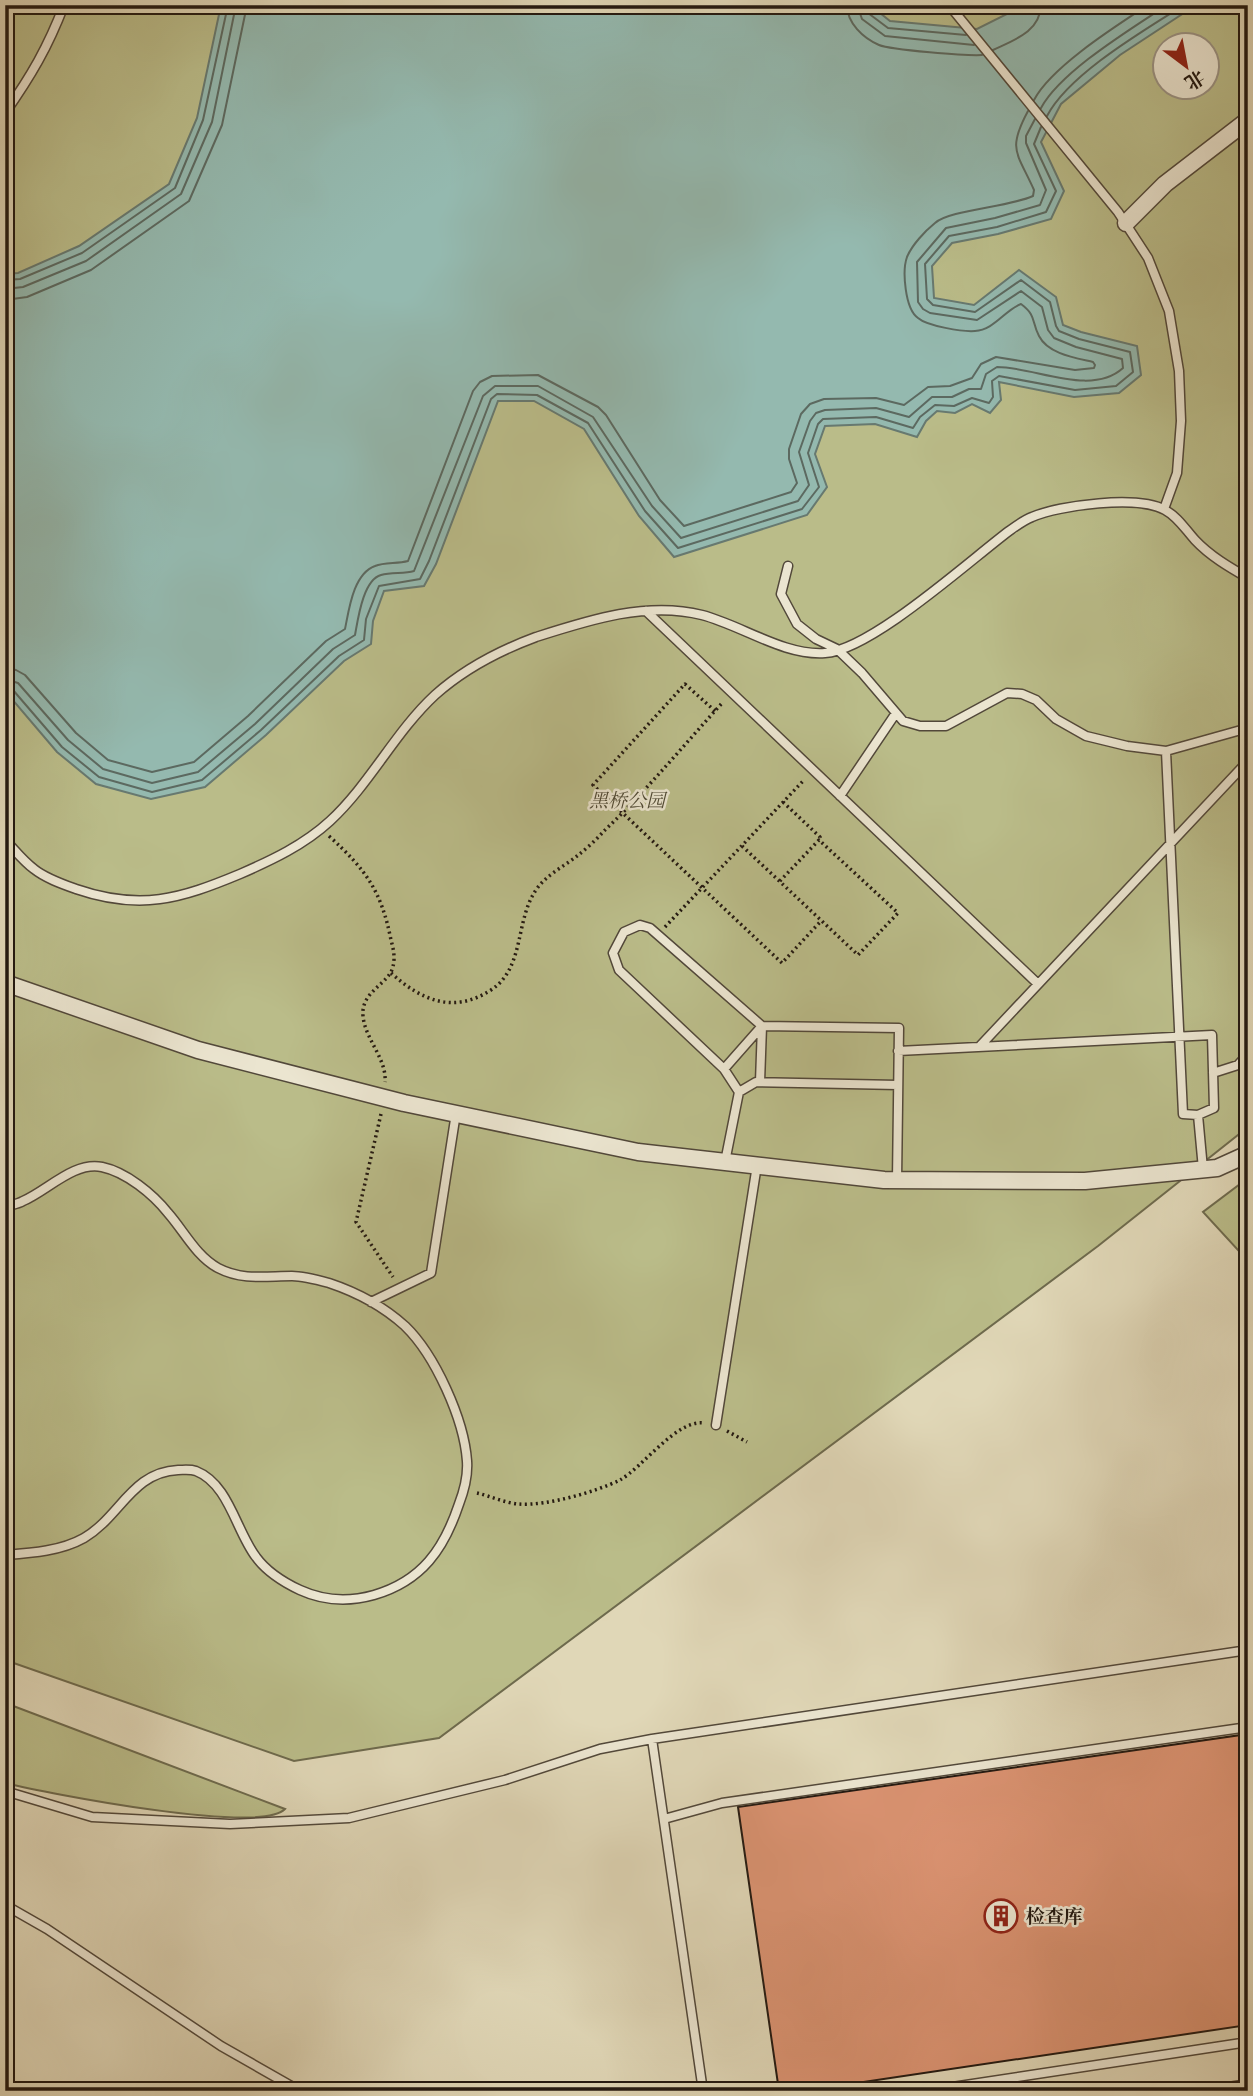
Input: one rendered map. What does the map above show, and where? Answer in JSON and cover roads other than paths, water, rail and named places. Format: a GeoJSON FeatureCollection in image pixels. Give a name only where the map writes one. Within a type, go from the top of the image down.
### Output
{"type":"FeatureCollection","features":[{"type":"Feature","properties":{"kind":"street"},"geometry":{"type":"LineString","coordinates":[[1126,223],[1166,184],[1248,120]]}},
{"type":"Feature","properties":{"kind":"street"},"geometry":{"type":"LineString","coordinates":[[5,983],[198,1050],[384,1098],[638,1152],[897,1180],[1085,1181],[1217,1168],[1248,1154]]}},
{"type":"Feature","properties":{"kind":"lane"},"geometry":{"type":"LineString","coordinates":[[5,113],[49,45],[64,5]]}},
{"type":"Feature","properties":{"kind":"lane"},"geometry":{"type":"LineString","coordinates":[[949,5],[1126,223],[1148,258],[1169,310],[1180,371],[1181,421],[1177,473],[1164,509]]}},
{"type":"Feature","properties":{"kind":"lane"},"geometry":{"type":"LineString","coordinates":[[5,840],[34,870],[61,884],[96,896],[156,901],[198,892],[274,859],[309,839],[333,818],[436,695],[473,668],[516,644],[566,627],[614,615],[661,610],[703,615],[801,651],[826,653],[877,632],[1000,537],[1031,517],[1064,507],[1100,503],[1147,504],[1164,509],[1182,523],[1196,541],[1248,578]]}},
{"type":"Feature","properties":{"kind":"lane"},"geometry":{"type":"LineString","coordinates":[[788,566],[781,594],[797,624],[816,639],[837,649],[862,673],[903,721],[920,726],[946,726],[1007,693],[1022,694],[1036,700],[1056,719],[1086,736],[1127,746],[1166,751],[1241,730],[1248,731]]}},
{"type":"Feature","properties":{"kind":"lane"},"geometry":{"type":"LineString","coordinates":[[646,611],[1038,984]]}},
{"type":"Feature","properties":{"kind":"lane"},"geometry":{"type":"LineString","coordinates":[[839,796],[896,713]]}},
{"type":"Feature","properties":{"kind":"lane"},"geometry":{"type":"LineString","coordinates":[[898,1051],[980,1046],[1180,1036],[1212,1035],[1214,1108],[1198,1115],[1183,1114],[1180,1036],[1171,843],[1166,751]]}},
{"type":"Feature","properties":{"kind":"lane"},"geometry":{"type":"LineString","coordinates":[[980,1046],[1248,761]]}},
{"type":"Feature","properties":{"kind":"lane"},"geometry":{"type":"LineString","coordinates":[[725,1162],[739,1092],[724,1069],[619,970],[613,953],[624,932],[640,925],[659,934],[762,1026],[899,1028],[897,1180]]}},
{"type":"Feature","properties":{"kind":"lane"},"geometry":{"type":"LineString","coordinates":[[724,1069],[762,1026]]}},
{"type":"Feature","properties":{"kind":"lane"},"geometry":{"type":"LineString","coordinates":[[760,1082],[762,1026]]}},
{"type":"Feature","properties":{"kind":"lane"},"geometry":{"type":"LineString","coordinates":[[1213,1073],[1238,1065],[1248,1054]]}},
{"type":"Feature","properties":{"kind":"lane"},"geometry":{"type":"LineString","coordinates":[[739,1092],[760,1082],[898,1085]]}},
{"type":"Feature","properties":{"kind":"lane"},"geometry":{"type":"LineString","coordinates":[[371,1302],[431,1273],[456,1113]]}},
{"type":"Feature","properties":{"kind":"lane"},"geometry":{"type":"LineString","coordinates":[[1198,1115],[1203,1169]]}},
{"type":"Feature","properties":{"kind":"lane"},"geometry":{"type":"LineString","coordinates":[[716,1424],[757,1165]]}},
{"type":"Feature","properties":{"kind":"lane"},"geometry":{"type":"LineString","coordinates":[[5,1207],[23,1202],[81,1168],[100,1166],[118,1172],[145,1190],[168,1212],[190,1244],[218,1268],[255,1279],[295,1275],[329,1284],[371,1302],[390,1313],[417,1339],[446,1390],[456,1414],[468,1462],[464,1489],[448,1533],[430,1563],[415,1575],[387,1590],[352,1600],[332,1600],[311,1595],[287,1584],[266,1569],[254,1555],[225,1497],[206,1476],[193,1469],[159,1472],[131,1493],[86,1537],[71,1544],[5,1555]]}},
{"type":"Feature","properties":{"kind":"lane"},"geometry":{"type":"LineString","coordinates":[[5,1791],[92,1817],[230,1824],[349,1818],[505,1780],[600,1749],[652,1739],[1248,1650]]}},
{"type":"Feature","properties":{"kind":"lane"},"geometry":{"type":"LineString","coordinates":[[664,1819],[722,1803],[1248,1727]]}},
{"type":"Feature","properties":{"kind":"lane"},"geometry":{"type":"LineString","coordinates":[[652,1739],[703,2091]]}},
{"type":"Feature","properties":{"kind":"lane"},"geometry":{"type":"LineString","coordinates":[[5,1906],[47,1928],[221,2046],[300,2091]]}},
{"type":"Feature","properties":{"kind":"lane"},"geometry":{"type":"LineString","coordinates":[[926,2091],[1248,2042]]}},
{"type":"Feature","properties":{"kind":"lane"},"geometry":{"type":"LineString","coordinates":[[1203,2091],[1248,2084]]}},
{"type":"Feature","properties":{"kind":"water"},"geometry":{"type":"Polygon","coordinates":[[[221,5],[870,5],[890,21],[977,29],[1013,11],[1017,5],[1196,5],[1120,55],[1061,104],[1041,142],[1064,191],[1051,219],[952,243],[932,266],[934,298],[974,305],[1019,270],[1056,297],[1063,325],[1137,346],[1141,375],[1119,393],[1074,397],[999,382],[1001,400],[990,413],[972,404],[955,413],[937,411],[926,421],[917,437],[875,424],[825,426],[815,454],[827,487],[807,515],[674,557],[639,516],[584,429],[534,401],[498,401],[436,564],[424,586],[384,591],[373,621],[371,644],[344,661],[266,735],[205,787],[151,799],[96,784],[57,752],[5,691],[5,274],[18,273],[79,246],[169,184],[197,118],[221,5]]]}},
{"type":"Feature","properties":{"kind":"place","name":"检查库"},"geometry":{"type":"Point","coordinates":[1001,1916]}},
{"type":"Feature","properties":{"kind":"park label","name":"黑桥公园"},"geometry":{"type":"Point","coordinates":[627,800]}}]}
